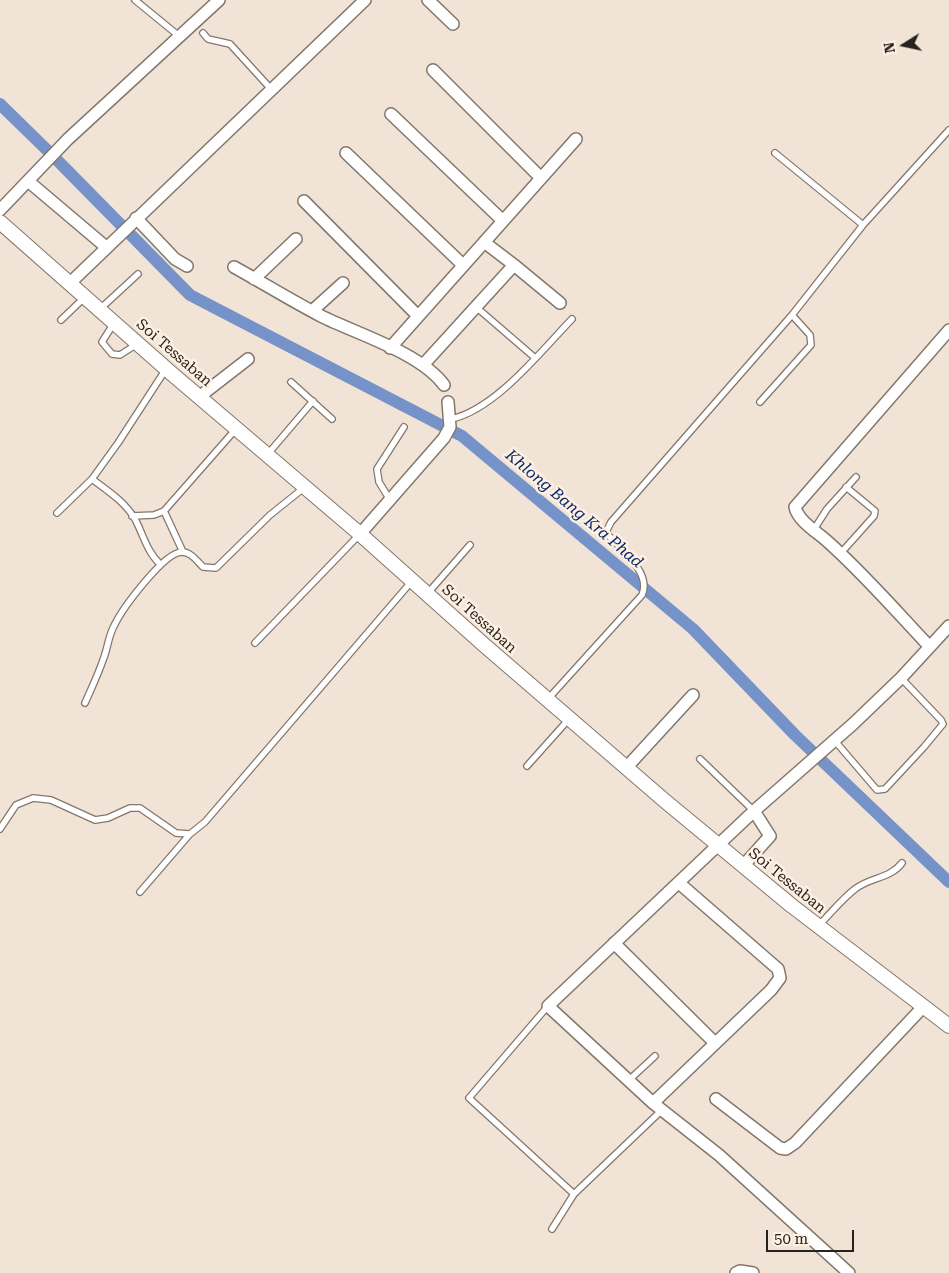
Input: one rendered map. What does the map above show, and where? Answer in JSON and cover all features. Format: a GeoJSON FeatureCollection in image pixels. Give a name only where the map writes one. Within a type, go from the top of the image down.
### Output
{"type":"FeatureCollection","features":[{"type":"Feature","properties":{"kind":"street"},"geometry":{"type":"LineString","coordinates":[[0,210],[68,139],[219,0]]}},
{"type":"Feature","properties":{"kind":"street"},"geometry":{"type":"LineString","coordinates":[[70,283],[365,0]]}},
{"type":"Feature","properties":{"kind":"street"},"geometry":{"type":"LineString","coordinates":[[428,0],[453,24]]}},
{"type":"Feature","properties":{"kind":"street"},"geometry":{"type":"LineString","coordinates":[[433,70],[541,178]]}},
{"type":"Feature","properties":{"kind":"street"},"geometry":{"type":"LineString","coordinates":[[391,114],[502,220]]}},
{"type":"Feature","properties":{"kind":"street"},"geometry":{"type":"LineString","coordinates":[[390,348],[576,139]]}},
{"type":"Feature","properties":{"kind":"street"},"geometry":{"type":"LineString","coordinates":[[346,153],[463,265]]}},
{"type":"Feature","properties":{"kind":"street"},"geometry":{"type":"LineString","coordinates":[[28,181],[106,247]]}},
{"type":"Feature","properties":{"kind":"street"},"geometry":{"type":"LineString","coordinates":[[304,201],[418,316]]}},
{"type":"Feature","properties":{"kind":"street"},"geometry":{"type":"LineString","coordinates":[[136,218],[175,259],[187,266]]}},
{"type":"Feature","properties":{"kind":"street","name":"Soi Tessaban"},"geometry":{"type":"LineString","coordinates":[[0,222],[137,344],[360,534],[626,768],[818,926],[949,1026]]}},
{"type":"Feature","properties":{"kind":"street"},"geometry":{"type":"LineString","coordinates":[[254,279],[296,239]]}},
{"type":"Feature","properties":{"kind":"street"},"geometry":{"type":"LineString","coordinates":[[484,242],[560,303]]}},
{"type":"Feature","properties":{"kind":"street"},"geometry":{"type":"LineString","coordinates":[[423,364],[514,265]]}},
{"type":"Feature","properties":{"kind":"street"},"geometry":{"type":"LineString","coordinates":[[234,268],[312,311],[423,364],[444,385]]}},
{"type":"Feature","properties":{"kind":"street"},"geometry":{"type":"LineString","coordinates":[[312,311],[343,283]]}},
{"type":"Feature","properties":{"kind":"street"},"geometry":{"type":"LineString","coordinates":[[929,646],[840,554],[813,530],[798,514],[795,507],[949,330]]}},
{"type":"Feature","properties":{"kind":"street"},"geometry":{"type":"LineString","coordinates":[[199,397],[248,359]]}},
{"type":"Feature","properties":{"kind":"street"},"geometry":{"type":"LineString","coordinates":[[360,534],[444,438],[450,423],[448,402]]}},
{"type":"Feature","properties":{"kind":"street"},"geometry":{"type":"LineString","coordinates":[[848,1273],[719,1155],[628,1081],[548,1006],[754,811],[835,741],[901,678],[949,626]]}},
{"type":"Feature","properties":{"kind":"street"},"geometry":{"type":"LineString","coordinates":[[626,768],[693,695]]}},
{"type":"Feature","properties":{"kind":"street"},"geometry":{"type":"LineString","coordinates":[[743,866],[770,836],[754,811]]}},
{"type":"Feature","properties":{"kind":"street"},"geometry":{"type":"LineString","coordinates":[[657,1106],[715,1042],[776,985],[780,978],[778,969],[679,883]]}},
{"type":"Feature","properties":{"kind":"street"},"geometry":{"type":"LineString","coordinates":[[614,943],[715,1042]]}},
{"type":"Feature","properties":{"kind":"street"},"geometry":{"type":"LineString","coordinates":[[716,1099],[780,1148],[786,1149],[795,1144],[923,1007]]}},
{"type":"Feature","properties":{"kind":"street"},"geometry":{"type":"LineString","coordinates":[[736,1273],[740,1271],[753,1273]]}},
{"type":"Feature","properties":{"kind":"lane"},"geometry":{"type":"LineString","coordinates":[[135,0],[180,36]]}},
{"type":"Feature","properties":{"kind":"lane"},"geometry":{"type":"LineString","coordinates":[[202,33],[208,39],[230,44],[271,89]]}},
{"type":"Feature","properties":{"kind":"lane"},"geometry":{"type":"LineString","coordinates":[[547,700],[642,595],[646,584],[642,574],[607,534],[607,530],[792,315],[863,225],[949,130]]}},
{"type":"Feature","properties":{"kind":"lane"},"geometry":{"type":"LineString","coordinates":[[776,153],[863,225]]}},
{"type":"Feature","properties":{"kind":"lane"},"geometry":{"type":"LineString","coordinates":[[99,310],[138,274]]}},
{"type":"Feature","properties":{"kind":"lane"},"geometry":{"type":"LineString","coordinates":[[61,320],[85,297]]}},
{"type":"Feature","properties":{"kind":"lane"},"geometry":{"type":"LineString","coordinates":[[476,307],[534,358]]}},
{"type":"Feature","properties":{"kind":"lane"},"geometry":{"type":"LineString","coordinates":[[760,402],[808,349],[812,342],[810,335],[792,315]]}},
{"type":"Feature","properties":{"kind":"lane"},"geometry":{"type":"LineString","coordinates":[[450,423],[476,411],[509,383],[572,319]]}},
{"type":"Feature","properties":{"kind":"lane"},"geometry":{"type":"LineString","coordinates":[[114,323],[102,342],[112,354],[120,355],[137,344]]}},
{"type":"Feature","properties":{"kind":"lane"},"geometry":{"type":"LineString","coordinates":[[57,513],[92,479],[166,369]]}},
{"type":"Feature","properties":{"kind":"lane"},"geometry":{"type":"LineString","coordinates":[[291,382],[332,419]]}},
{"type":"Feature","properties":{"kind":"lane"},"geometry":{"type":"LineString","coordinates":[[267,455],[313,401]]}},
{"type":"Feature","properties":{"kind":"lane"},"geometry":{"type":"LineString","coordinates":[[390,500],[379,482],[377,469],[404,427]]}},
{"type":"Feature","properties":{"kind":"lane"},"geometry":{"type":"LineString","coordinates":[[132,516],[154,515],[164,511],[236,429]]}},
{"type":"Feature","properties":{"kind":"lane"},"geometry":{"type":"LineString","coordinates":[[813,530],[856,477]]}},
{"type":"Feature","properties":{"kind":"lane"},"geometry":{"type":"LineString","coordinates":[[92,479],[118,498],[132,516],[149,549],[160,564]]}},
{"type":"Feature","properties":{"kind":"lane"},"geometry":{"type":"LineString","coordinates":[[85,703],[104,658],[107,640],[115,622],[160,564],[175,553],[183,552],[191,554],[203,567],[216,568],[270,514],[305,487]]}},
{"type":"Feature","properties":{"kind":"lane"},"geometry":{"type":"LineString","coordinates":[[840,554],[874,516],[875,511],[846,487]]}},
{"type":"Feature","properties":{"kind":"lane"},"geometry":{"type":"LineString","coordinates":[[164,511],[183,552]]}},
{"type":"Feature","properties":{"kind":"lane"},"geometry":{"type":"LineString","coordinates":[[255,643],[360,534]]}},
{"type":"Feature","properties":{"kind":"lane"},"geometry":{"type":"LineString","coordinates":[[427,594],[470,545]]}},
{"type":"Feature","properties":{"kind":"lane"},"geometry":{"type":"LineString","coordinates":[[140,892],[190,834],[205,822],[412,580]]}},
{"type":"Feature","properties":{"kind":"lane"},"geometry":{"type":"LineString","coordinates":[[835,741],[877,790],[885,789],[943,724],[901,678]]}},
{"type":"Feature","properties":{"kind":"lane"},"geometry":{"type":"LineString","coordinates":[[527,766],[569,719]]}},
{"type":"Feature","properties":{"kind":"lane"},"geometry":{"type":"LineString","coordinates":[[700,759],[754,811]]}},
{"type":"Feature","properties":{"kind":"lane"},"geometry":{"type":"LineString","coordinates":[[1,826],[16,805],[33,798],[51,800],[95,820],[108,818],[130,808],[140,808],[160,820],[176,833],[190,834]]}},
{"type":"Feature","properties":{"kind":"lane"},"geometry":{"type":"LineString","coordinates":[[818,926],[854,890],[863,884],[890,874],[902,863]]}},
{"type":"Feature","properties":{"kind":"lane"},"geometry":{"type":"LineString","coordinates":[[548,1006],[469,1098],[574,1194]]}},
{"type":"Feature","properties":{"kind":"lane"},"geometry":{"type":"LineString","coordinates":[[628,1081],[655,1056]]}},
{"type":"Feature","properties":{"kind":"lane"},"geometry":{"type":"LineString","coordinates":[[552,1229],[574,1194],[657,1106]]}},
{"type":"Feature","properties":{"kind":"waterway","name":"Khlong Bang Kra Phad"},"geometry":{"type":"LineString","coordinates":[[0,104],[47,150]]}},
{"type":"Feature","properties":{"kind":"waterway","name":"Khlong Bang Kra Phad"},"geometry":{"type":"LineString","coordinates":[[57,160],[123,227]]}},
{"type":"Feature","properties":{"kind":"waterway","name":"Khlong Bang Kra Phad"},"geometry":{"type":"LineString","coordinates":[[127,231],[190,295],[462,436],[693,629],[795,735],[949,882]]}}]}
